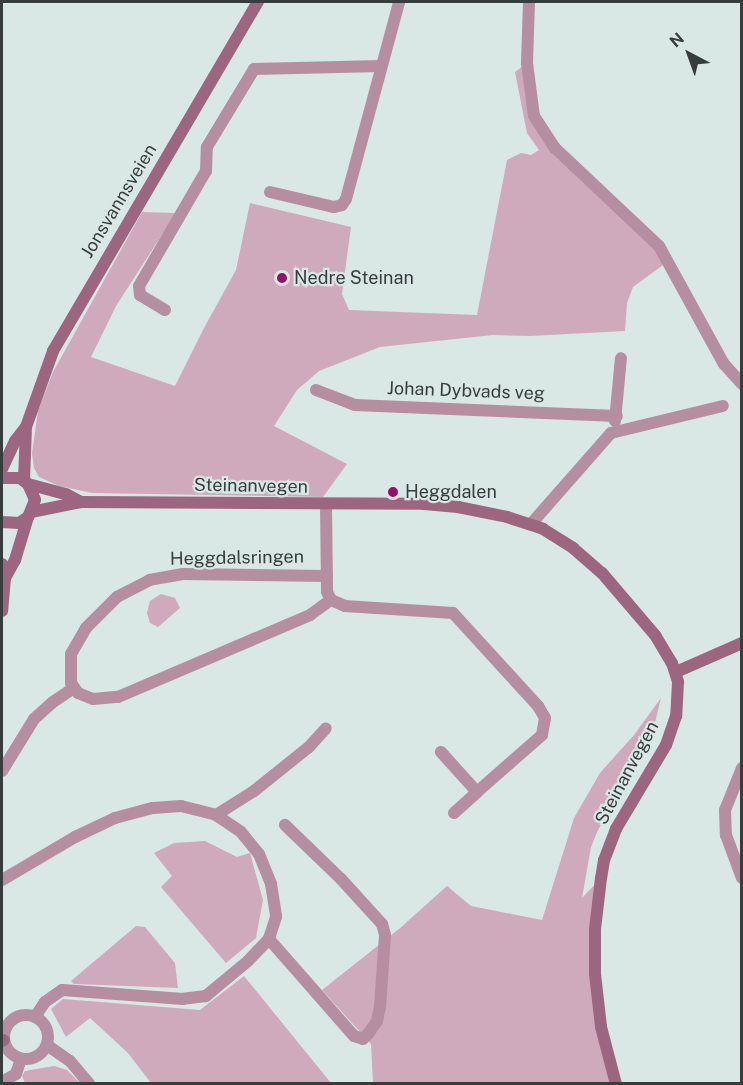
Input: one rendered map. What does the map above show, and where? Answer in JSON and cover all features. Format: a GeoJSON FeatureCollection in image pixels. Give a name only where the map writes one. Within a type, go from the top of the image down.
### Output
{"type":"FeatureCollection","features":[{"type":"Feature","properties":{"kind":"main road","name":"Jonsvannsveien"},"geometry":{"type":"LineString","coordinates":[[29,514],[34,500],[26,482],[26,427],[37,391],[62,333],[258,2]]}},
{"type":"Feature","properties":{"kind":"main road","name":"Jonsvannsveien"},"geometry":{"type":"LineString","coordinates":[[2,469],[15,441],[26,427]]}},
{"type":"Feature","properties":{"kind":"main road","name":"Steinanvegen"},"geometry":{"type":"LineString","coordinates":[[2,478],[12,476],[66,494],[81,502]]}},
{"type":"Feature","properties":{"kind":"main road","name":"Steinanvegen"},"geometry":{"type":"LineString","coordinates":[[2,522],[19,523],[29,514],[81,502],[424,504],[458,507],[531,524],[573,548],[602,573],[655,635],[676,672],[678,702],[672,731],[657,762],[613,837],[601,879],[595,929],[595,974],[601,1027],[616,1083]]}},
{"type":"Feature","properties":{"kind":"main road"},"geometry":{"type":"LineString","coordinates":[[5,578],[15,560],[29,514]]}},
{"type":"Feature","properties":{"kind":"main road"},"geometry":{"type":"LineString","coordinates":[[2,564],[5,578],[2,611]]}},
{"type":"Feature","properties":{"kind":"main road"},"geometry":{"type":"LineString","coordinates":[[676,672],[741,643]]}},
{"type":"Feature","properties":{"kind":"street"},"geometry":{"type":"LineString","coordinates":[[270,192],[334,207],[342,205],[358,159],[399,2]]}},
{"type":"Feature","properties":{"kind":"street"},"geometry":{"type":"LineString","coordinates":[[529,2],[526,63],[534,116],[555,148],[659,246],[724,364],[741,384]]}},
{"type":"Feature","properties":{"kind":"street"},"geometry":{"type":"LineString","coordinates":[[165,310],[137,291],[206,171],[207,147],[254,69],[381,66]]}},
{"type":"Feature","properties":{"kind":"street"},"geometry":{"type":"LineString","coordinates":[[531,524],[611,434],[617,416],[621,358]]}},
{"type":"Feature","properties":{"kind":"street","name":"Johan Dybvads veg"},"geometry":{"type":"LineString","coordinates":[[316,390],[355,405],[617,416]]}},
{"type":"Feature","properties":{"kind":"street"},"geometry":{"type":"LineString","coordinates":[[611,434],[723,406]]}},
{"type":"Feature","properties":{"kind":"street","name":"Heggdalsringen"},"geometry":{"type":"LineString","coordinates":[[326,505],[327,592],[331,600]]}},
{"type":"Feature","properties":{"kind":"street","name":"Heggdalsringen"},"geometry":{"type":"LineString","coordinates":[[74,688],[69,674],[71,654],[86,628],[105,607],[144,583],[183,573],[327,576]]}},
{"type":"Feature","properties":{"kind":"street"},"geometry":{"type":"LineString","coordinates":[[2,771],[34,719],[52,702],[74,688],[93,699],[118,697],[310,615],[331,600],[345,606],[453,613],[538,706],[545,718],[542,735],[454,813]]}},
{"type":"Feature","properties":{"kind":"street"},"geometry":{"type":"LineString","coordinates":[[216,815],[254,791],[309,747],[326,728]]}},
{"type":"Feature","properties":{"kind":"street"},"geometry":{"type":"LineString","coordinates":[[441,752],[477,792]]}},
{"type":"Feature","properties":{"kind":"street"},"geometry":{"type":"LineString","coordinates":[[741,768],[725,810],[726,835],[741,878]]}},
{"type":"Feature","properties":{"kind":"street"},"geometry":{"type":"LineString","coordinates":[[2,880],[75,837],[125,815],[170,806],[193,808],[216,815],[241,832],[264,863],[271,885],[276,917],[269,939],[220,985],[199,998],[62,990],[45,1002],[35,1017]]}},
{"type":"Feature","properties":{"kind":"street"},"geometry":{"type":"LineString","coordinates":[[269,939],[348,1030],[358,1039],[363,1039],[377,1021],[380,1007],[385,935],[382,924],[341,879],[285,825]]}},
{"type":"Feature","properties":{"kind":"street"},"geometry":{"type":"LineString","coordinates":[[47,1045],[33,1058],[21,1059],[9,1052],[3,1040],[6,1029],[13,1020],[23,1016],[35,1017],[45,1026],[47,1045],[69,1061],[89,1083]]}},
{"type":"Feature","properties":{"kind":"street"},"geometry":{"type":"LineString","coordinates":[[2,1082],[16,1074],[21,1059]]}},
{"type":"Feature","properties":{"kind":"shaded area"},"geometry":{"type":"Polygon","coordinates":[[[527,63],[534,116],[555,148],[667,262],[633,287],[627,303],[625,331],[530,336],[493,335],[380,347],[319,371],[297,390],[274,426],[347,464],[323,497],[92,493],[59,486],[39,477],[34,468],[32,453],[38,411],[53,372],[142,212],[176,213],[116,306],[91,357],[175,386],[236,270],[250,203],[351,227],[342,294],[349,310],[477,315],[507,160],[521,153],[531,155],[539,150],[527,133],[515,72],[527,63]]]}},
{"type":"Feature","properties":{"kind":"shaded area"},"geometry":{"type":"Polygon","coordinates":[[[161,594],[175,598],[180,608],[158,627],[150,623],[147,613],[150,601],[161,594]]]}},
{"type":"Feature","properties":{"kind":"shaded area"},"geometry":{"type":"Polygon","coordinates":[[[661,698],[651,739],[598,830],[591,847],[582,898],[601,878],[594,954],[616,1083],[373,1083],[371,1044],[322,990],[399,929],[447,886],[471,906],[542,920],[574,818],[600,773],[634,735],[661,698]]]}},
{"type":"Feature","properties":{"kind":"shaded area"},"geometry":{"type":"Polygon","coordinates":[[[205,841],[237,857],[250,853],[263,900],[256,938],[226,963],[161,887],[172,876],[154,853],[174,843],[205,841]]]}},
{"type":"Feature","properties":{"kind":"shaded area"},"geometry":{"type":"Polygon","coordinates":[[[136,926],[145,927],[175,963],[178,988],[74,984],[71,981],[136,926]]]}},
{"type":"Feature","properties":{"kind":"shaded area"},"geometry":{"type":"Polygon","coordinates":[[[244,976],[331,1083],[151,1083],[128,1053],[90,1018],[66,1037],[51,1009],[63,999],[200,1010],[244,976]]]}},
{"type":"Feature","properties":{"kind":"shaded area"},"geometry":{"type":"Polygon","coordinates":[[[54,1066],[67,1070],[80,1083],[25,1083],[22,1076],[25,1071],[54,1066]]]}},
{"type":"Feature","properties":{"kind":"place","name":"Nedre Steinan"},"geometry":{"type":"Point","coordinates":[282,278]}},
{"type":"Feature","properties":{"kind":"place","name":"Heggdalen"},"geometry":{"type":"Point","coordinates":[393,492]}}]}
